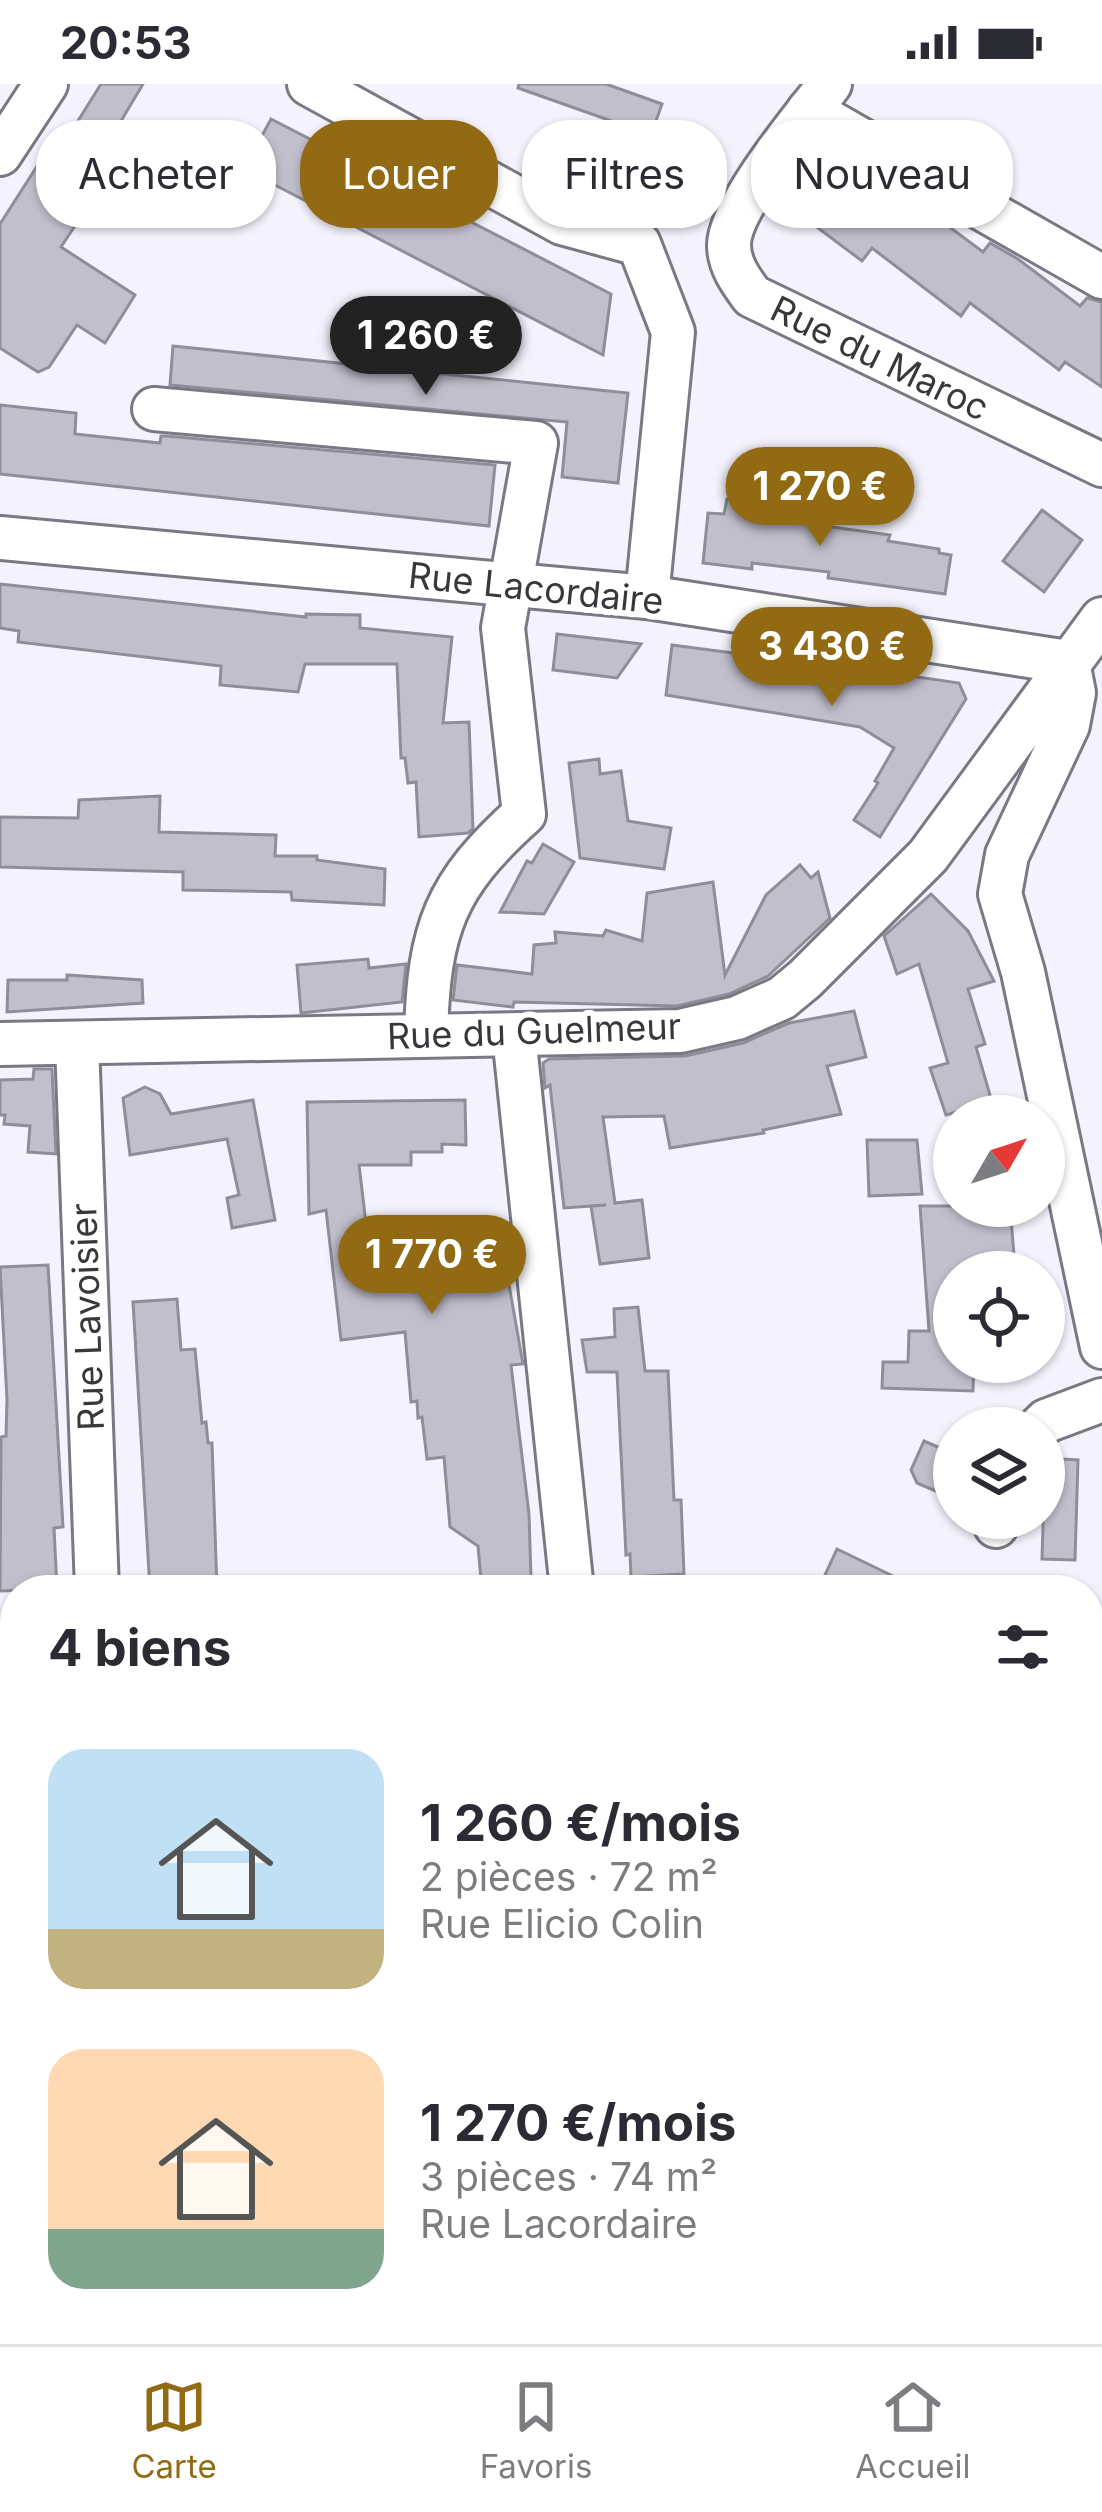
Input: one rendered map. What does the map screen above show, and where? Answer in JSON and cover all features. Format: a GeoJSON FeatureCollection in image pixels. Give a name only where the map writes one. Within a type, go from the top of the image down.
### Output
{"type":"FeatureCollection","features":[{"type":"Feature","properties":{"kind":"street"},"geometry":{"type":"LineString","coordinates":[[0,154],[46,84]]}},
{"type":"Feature","properties":{"kind":"street"},"geometry":{"type":"LineString","coordinates":[[308,84],[562,223],[639,244],[673,332],[647,598]]}},
{"type":"Feature","properties":{"kind":"street"},"geometry":{"type":"LineString","coordinates":[[819,97],[1102,277]]}},
{"type":"Feature","properties":{"kind":"street","name":"Rue du Maroc"},"geometry":{"type":"LineString","coordinates":[[819,97],[748,195],[728,242],[735,273],[752,296],[1102,465]]}},
{"type":"Feature","properties":{"kind":"street"},"geometry":{"type":"LineString","coordinates":[[154,409],[536,443],[503,628],[524,814],[488,846],[458,884],[438,926],[427,980],[426,1034]]}},
{"type":"Feature","properties":{"kind":"street","name":"Rue Lacordaire"},"geometry":{"type":"LineString","coordinates":[[0,538],[647,598],[1068,662]]}},
{"type":"Feature","properties":{"kind":"street","name":"Rue du Guelmeur"},"geometry":{"type":"LineString","coordinates":[[0,1044],[680,1031],[737,1018],[782,998],[928,856],[1102,619]]}},
{"type":"Feature","properties":{"kind":"street"},"geometry":{"type":"LineString","coordinates":[[1068,662],[1074,693],[1068,725],[1007,856],[1000,894],[1088,1208],[1102,1348]]}},
{"type":"Feature","properties":{"kind":"street"},"geometry":{"type":"LineString","coordinates":[[514,1035],[570,1575]]}},
{"type":"Feature","properties":{"kind":"street","name":"Rue Lavoisier"},"geometry":{"type":"LineString","coordinates":[[77,1043],[96,1575]]}},
{"type":"Feature","properties":{"kind":"street"},"geometry":{"type":"LineString","coordinates":[[1065,1414],[1102,1400]]}},
{"type":"Feature","properties":{"kind":"building"},"geometry":{"type":"Polygon","coordinates":[[[101,84],[143,84],[122,120],[78,120],[101,84]]]}},
{"type":"Feature","properties":{"kind":"building"},"geometry":{"type":"Polygon","coordinates":[[[519,84],[606,84],[662,104],[656,120],[609,120],[518,88],[519,84]]]}},
{"type":"Feature","properties":{"kind":"building"},"geometry":{"type":"Polygon","coordinates":[[[276,122],[300,134],[300,198],[276,186],[276,122]]]}},
{"type":"Feature","properties":{"kind":"building"},"geometry":{"type":"Polygon","coordinates":[[[36,168],[36,228],[74,228],[61,247],[135,295],[105,343],[77,325],[49,367],[38,372],[0,348],[0,224],[36,168]]]}},
{"type":"Feature","properties":{"kind":"building"},"geometry":{"type":"Polygon","coordinates":[[[358,228],[483,228],[611,294],[603,355],[358,228]]]}},
{"type":"Feature","properties":{"kind":"building"},"geometry":{"type":"Polygon","coordinates":[[[818,228],[951,228],[983,252],[990,243],[1080,306],[1087,298],[1102,302],[1102,387],[1065,362],[1059,370],[970,303],[961,316],[872,248],[862,261],[818,228]]]}},
{"type":"Feature","properties":{"kind":"building"},"geometry":{"type":"Polygon","coordinates":[[[173,346],[628,393],[618,483],[562,477],[567,422],[170,385],[173,346]]]}},
{"type":"Feature","properties":{"kind":"building"},"geometry":{"type":"Polygon","coordinates":[[[0,405],[76,413],[75,434],[160,443],[161,436],[166,436],[495,465],[489,526],[0,474],[0,405]]]}},
{"type":"Feature","properties":{"kind":"building"},"geometry":{"type":"Polygon","coordinates":[[[727,499],[783,505],[781,520],[890,535],[888,541],[939,549],[951,555],[945,594],[828,578],[829,572],[703,563],[708,513],[724,514],[727,499]]]}},
{"type":"Feature","properties":{"kind":"building"},"geometry":{"type":"Polygon","coordinates":[[[1042,510],[1082,540],[1044,592],[1003,561],[1042,510]]]}},
{"type":"Feature","properties":{"kind":"building"},"geometry":{"type":"Polygon","coordinates":[[[0,584],[306,617],[360,615],[360,628],[452,637],[443,723],[469,722],[473,829],[419,837],[416,782],[408,783],[405,758],[401,758],[397,664],[305,664],[298,692],[220,685],[221,666],[18,642],[19,631],[0,628],[0,584]]]}},
{"type":"Feature","properties":{"kind":"building"},"geometry":{"type":"Polygon","coordinates":[[[557,634],[641,644],[617,678],[553,670],[557,634]]]}},
{"type":"Feature","properties":{"kind":"building"},"geometry":{"type":"Polygon","coordinates":[[[672,645],[780,659],[780,664],[843,672],[843,666],[959,683],[966,699],[880,837],[854,820],[894,748],[860,727],[666,695],[672,645]]]}},
{"type":"Feature","properties":{"kind":"building"},"geometry":{"type":"Polygon","coordinates":[[[599,759],[600,774],[621,771],[628,821],[671,828],[664,869],[580,858],[569,763],[599,759]]]}},
{"type":"Feature","properties":{"kind":"building"},"geometry":{"type":"Polygon","coordinates":[[[160,796],[159,832],[276,835],[275,856],[317,856],[317,860],[385,869],[384,905],[292,900],[291,892],[183,890],[183,872],[0,867],[0,817],[78,818],[79,800],[160,796]]]}},
{"type":"Feature","properties":{"kind":"building"},"geometry":{"type":"Polygon","coordinates":[[[543,844],[574,862],[544,914],[500,912],[527,861],[532,863],[543,844]]]}},
{"type":"Feature","properties":{"kind":"building"},"geometry":{"type":"Polygon","coordinates":[[[800,865],[811,878],[818,872],[830,918],[768,976],[729,994],[677,1006],[514,1002],[513,1007],[453,1000],[457,965],[532,974],[534,945],[556,943],[555,932],[603,936],[606,930],[642,941],[647,893],[713,882],[725,975],[766,895],[800,865]]]}},
{"type":"Feature","properties":{"kind":"building"},"geometry":{"type":"Polygon","coordinates":[[[931,894],[968,931],[994,981],[968,989],[985,1044],[976,1047],[990,1095],[939,1095],[930,1068],[948,1063],[919,964],[897,974],[884,936],[931,894]]]}},
{"type":"Feature","properties":{"kind":"building"},"geometry":{"type":"Polygon","coordinates":[[[368,959],[369,968],[406,964],[402,1002],[301,1013],[297,965],[368,959]]]}},
{"type":"Feature","properties":{"kind":"building"},"geometry":{"type":"Polygon","coordinates":[[[67,975],[142,980],[143,1003],[7,1012],[8,980],[67,980],[67,975]]]}},
{"type":"Feature","properties":{"kind":"building"},"geometry":{"type":"Polygon","coordinates":[[[854,1011],[866,1057],[827,1066],[841,1114],[764,1133],[670,1148],[664,1116],[603,1117],[615,1203],[642,1200],[649,1258],[600,1264],[591,1206],[564,1208],[550,1085],[545,1088],[543,1063],[549,1059],[685,1056],[743,1043],[789,1023],[854,1011]]]}},
{"type":"Feature","properties":{"kind":"building"},"geometry":{"type":"Polygon","coordinates":[[[34,1069],[52,1069],[56,1154],[28,1152],[30,1126],[4,1124],[5,1115],[0,1115],[0,1080],[33,1079],[34,1069]]]}},
{"type":"Feature","properties":{"kind":"building"},"geometry":{"type":"Polygon","coordinates":[[[145,1087],[160,1094],[171,1114],[253,1100],[275,1220],[232,1228],[227,1198],[239,1195],[227,1139],[130,1155],[123,1098],[145,1087]]]}},
{"type":"Feature","properties":{"kind":"building"},"geometry":{"type":"Polygon","coordinates":[[[465,1100],[466,1145],[442,1144],[442,1152],[411,1152],[411,1165],[359,1165],[368,1240],[498,1223],[523,1364],[511,1365],[529,1514],[531,1575],[481,1575],[478,1546],[450,1527],[444,1457],[427,1459],[422,1417],[418,1418],[417,1401],[411,1402],[405,1332],[341,1340],[326,1210],[309,1214],[307,1102],[465,1100]]]}},
{"type":"Feature","properties":{"kind":"building"},"geometry":{"type":"Polygon","coordinates":[[[867,1140],[917,1140],[922,1194],[869,1196],[867,1140]]]}},
{"type":"Feature","properties":{"kind":"building"},"geometry":{"type":"Polygon","coordinates":[[[920,1206],[933,1206],[933,1227],[1012,1227],[1014,1251],[933,1251],[933,1383],[973,1383],[973,1391],[882,1388],[883,1362],[908,1362],[909,1331],[929,1331],[920,1206]]]}},
{"type":"Feature","properties":{"kind":"building"},"geometry":{"type":"Polygon","coordinates":[[[48,1265],[63,1527],[54,1528],[56,1575],[0,1575],[1,1437],[6,1436],[7,1400],[0,1267],[48,1265]]]}},
{"type":"Feature","properties":{"kind":"building"},"geometry":{"type":"Polygon","coordinates":[[[177,1299],[181,1350],[195,1349],[202,1423],[206,1422],[208,1443],[212,1443],[216,1575],[149,1575],[133,1302],[177,1299]]]}},
{"type":"Feature","properties":{"kind":"building"},"geometry":{"type":"Polygon","coordinates":[[[638,1307],[645,1371],[668,1371],[674,1500],[681,1500],[684,1574],[631,1575],[617,1372],[587,1372],[582,1340],[615,1337],[614,1309],[638,1307]]]}},
{"type":"Feature","properties":{"kind":"building"},"geometry":{"type":"Polygon","coordinates":[[[924,1441],[933,1445],[933,1490],[917,1483],[911,1470],[924,1441]]]}},
{"type":"Feature","properties":{"kind":"building"},"geometry":{"type":"Polygon","coordinates":[[[1065,1459],[1078,1460],[1075,1560],[1042,1559],[1043,1539],[1065,1539],[1065,1459]]]}},
{"type":"Feature","properties":{"kind":"building"},"geometry":{"type":"Polygon","coordinates":[[[837,1549],[891,1575],[825,1575],[837,1549]]]}}]}
